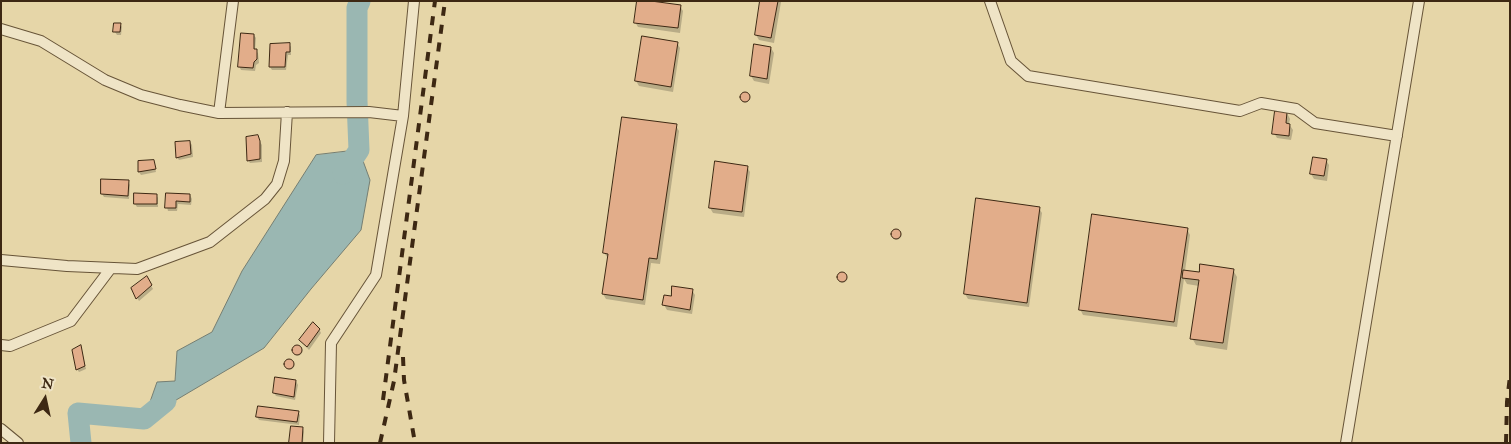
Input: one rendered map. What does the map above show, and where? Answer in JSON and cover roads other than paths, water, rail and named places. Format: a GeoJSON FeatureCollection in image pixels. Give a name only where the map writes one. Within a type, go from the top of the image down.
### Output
{"type":"FeatureCollection","features":[{"type":"Feature","properties":{"kind":"street"},"geometry":{"type":"LineString","coordinates":[[220,113],[233,1]]}},
{"type":"Feature","properties":{"kind":"street"},"geometry":{"type":"LineString","coordinates":[[329,443],[331,343],[376,275],[404,116],[414,1]]}},
{"type":"Feature","properties":{"kind":"street"},"geometry":{"type":"LineString","coordinates":[[990,1],[1011,61],[1028,76],[1240,111],[1261,103],[1296,109],[1315,123],[1397,136]]}},
{"type":"Feature","properties":{"kind":"street"},"geometry":{"type":"LineString","coordinates":[[1346,443],[1419,1]]}},
{"type":"Feature","properties":{"kind":"street"},"geometry":{"type":"LineString","coordinates":[[1,29],[41,41],[105,80],[141,95],[220,113],[369,112],[404,116]]}},
{"type":"Feature","properties":{"kind":"street"},"geometry":{"type":"LineString","coordinates":[[1,260],[67,266],[137,269],[210,242],[265,199],[277,184],[284,161],[287,112]]}},
{"type":"Feature","properties":{"kind":"street"},"geometry":{"type":"LineString","coordinates":[[1,345],[10,346],[71,321],[111,268]]}},
{"type":"Feature","properties":{"kind":"street"},"geometry":{"type":"LineString","coordinates":[[1,429],[18,443]]}},
{"type":"Feature","properties":{"kind":"water"},"geometry":{"type":"Polygon","coordinates":[[[359,150],[370,180],[361,230],[264,348],[144,419],[157,382],[175,381],[177,351],[212,332],[242,271],[316,155],[359,150]]]}},
{"type":"Feature","properties":{"kind":"waterway"},"geometry":{"type":"LineString","coordinates":[[343,174],[359,150],[357,8],[360,1]]}},
{"type":"Feature","properties":{"kind":"waterway"},"geometry":{"type":"LineString","coordinates":[[81,443],[78,413],[144,419],[166,401]]}},
{"type":"Feature","properties":{"kind":"railway"},"geometry":{"type":"LineString","coordinates":[[383,400],[435,1]]}},
{"type":"Feature","properties":{"kind":"railway"},"geometry":{"type":"LineString","coordinates":[[380,443],[394,381],[445,1]]}},
{"type":"Feature","properties":{"kind":"railway"},"geometry":{"type":"LineString","coordinates":[[403,357],[404,380],[415,443]]}},
{"type":"Feature","properties":{"kind":"railway"},"geometry":{"type":"LineString","coordinates":[[1506,443],[1510,376]]}}]}
